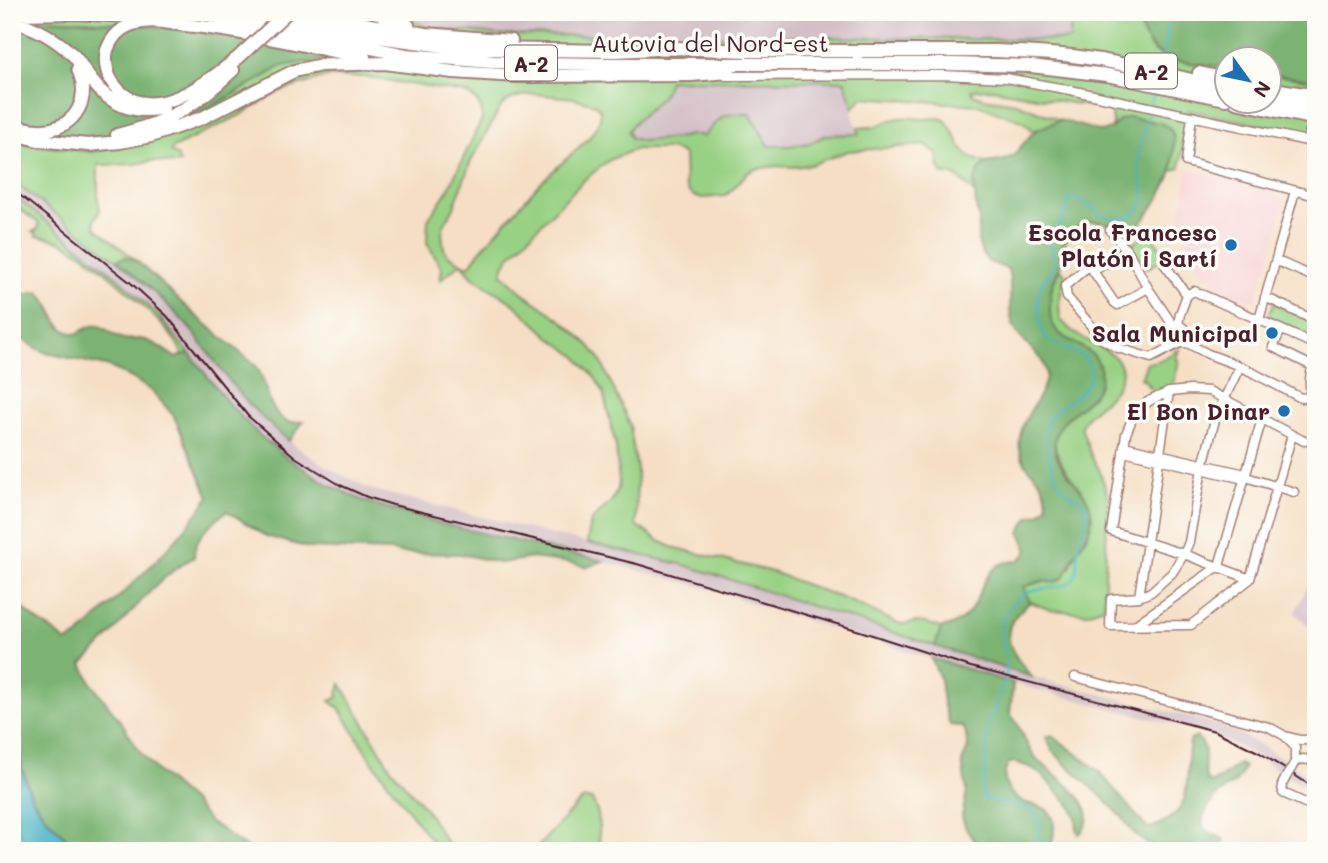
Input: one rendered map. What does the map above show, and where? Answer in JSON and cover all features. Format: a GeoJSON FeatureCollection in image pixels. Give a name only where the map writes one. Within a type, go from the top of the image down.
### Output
{"type":"FeatureCollection","features":[{"type":"Feature","properties":{"kind":"highway","name":"Autovia del Nord-est"},"geometry":{"type":"LineString","coordinates":[[194,12],[407,55],[494,62],[625,65],[951,64],[1067,69],[1212,96]]}},
{"type":"Feature","properties":{"kind":"highway","name":"Autovia del Nord-est"},"geometry":{"type":"LineString","coordinates":[[255,12],[379,37],[452,47],[616,51],[675,48],[747,51],[996,51],[1082,58],[1212,85]]}},
{"type":"Feature","properties":{"kind":"highway"},"geometry":{"type":"LineString","coordinates":[[12,133],[52,140],[78,141],[104,138],[150,126],[191,106],[215,87],[287,12]]}},
{"type":"Feature","properties":{"kind":"highway"},"geometry":{"type":"LineString","coordinates":[[12,21],[50,36],[74,56],[98,88],[111,99],[131,109],[146,111],[164,108],[183,100],[242,58],[295,12]]}},
{"type":"Feature","properties":{"kind":"highway"},"geometry":{"type":"LineString","coordinates":[[307,12],[426,34],[499,41],[654,44],[675,48]]}},
{"type":"Feature","properties":{"kind":"highway"},"geometry":{"type":"LineString","coordinates":[[376,12],[395,21],[449,35]]}},
{"type":"Feature","properties":{"kind":"highway"},"geometry":{"type":"LineString","coordinates":[[12,14],[123,15],[169,19],[200,26]]}},
{"type":"Feature","properties":{"kind":"highway"},"geometry":{"type":"LineString","coordinates":[[242,58],[193,90],[163,102],[134,100],[119,91],[107,69],[107,51],[112,41],[124,28],[134,23],[150,21],[244,33],[385,63],[453,72],[517,75],[691,75],[798,71],[873,64]]}},
{"type":"Feature","properties":{"kind":"highway"},"geometry":{"type":"LineString","coordinates":[[12,125],[36,130],[50,129],[63,124],[77,111],[82,100],[83,87],[67,50]]}},
{"type":"Feature","properties":{"kind":"highway"},"geometry":{"type":"LineString","coordinates":[[1082,58],[1125,59],[1212,76]]}},
{"type":"Feature","properties":{"kind":"highway"},"geometry":{"type":"LineString","coordinates":[[12,133],[38,140],[88,145],[151,136],[202,118],[294,71],[321,65],[385,63]]}},
{"type":"Feature","properties":{"kind":"highway"},"geometry":{"type":"LineString","coordinates":[[1282,90],[1316,96]]}},
{"type":"Feature","properties":{"kind":"highway"},"geometry":{"type":"LineString","coordinates":[[1282,101],[1316,109]]}},
{"type":"Feature","properties":{"kind":"highway"},"geometry":{"type":"LineString","coordinates":[[1282,112],[1316,119]]}},
{"type":"Feature","properties":{"kind":"street"},"geometry":{"type":"LineString","coordinates":[[691,75],[994,77],[1311,141],[1316,109]]}},
{"type":"Feature","properties":{"kind":"street"},"geometry":{"type":"LineString","coordinates":[[1192,116],[1186,162],[1316,196]]}},
{"type":"Feature","properties":{"kind":"street"},"geometry":{"type":"LineString","coordinates":[[1259,320],[1295,191]]}},
{"type":"Feature","properties":{"kind":"street"},"geometry":{"type":"LineString","coordinates":[[1110,230],[1127,250],[1149,288],[1176,326]]}},
{"type":"Feature","properties":{"kind":"street"},"geometry":{"type":"LineString","coordinates":[[1093,271],[1127,250]]}},
{"type":"Feature","properties":{"kind":"street"},"geometry":{"type":"LineString","coordinates":[[1277,261],[1316,278]]}},
{"type":"Feature","properties":{"kind":"street"},"geometry":{"type":"LineString","coordinates":[[1165,265],[1191,293],[1316,345]]}},
{"type":"Feature","properties":{"kind":"street"},"geometry":{"type":"LineString","coordinates":[[1149,288],[1118,305],[1088,266],[1065,286],[1067,297],[1102,340],[1118,348],[1151,358],[1183,343]]}},
{"type":"Feature","properties":{"kind":"street"},"geometry":{"type":"LineString","coordinates":[[1191,293],[1173,334],[1183,343],[1240,366],[1301,398],[1311,397],[1315,391],[1314,360],[1273,346],[1281,330]]}},
{"type":"Feature","properties":{"kind":"street"},"geometry":{"type":"LineString","coordinates":[[1265,297],[1316,320]]}},
{"type":"Feature","properties":{"kind":"street"},"geometry":{"type":"LineString","coordinates":[[1240,366],[1216,416],[1202,467],[1189,542],[1184,554],[1172,573],[1152,592],[1139,597],[1111,599],[1110,626],[1191,625],[1250,579],[1292,435]]}},
{"type":"Feature","properties":{"kind":"street"},"geometry":{"type":"LineString","coordinates":[[1250,579],[1219,566],[1111,531],[1123,449],[1134,414],[1149,401],[1169,392],[1209,391],[1304,441],[1316,439]]}},
{"type":"Feature","properties":{"kind":"street"},"geometry":{"type":"LineString","coordinates":[[1139,597],[1169,392]]}},
{"type":"Feature","properties":{"kind":"street"},"geometry":{"type":"LineString","coordinates":[[1136,625],[1219,566],[1262,419]]}},
{"type":"Feature","properties":{"kind":"street"},"geometry":{"type":"LineString","coordinates":[[1123,449],[1245,477],[1294,492]]}},
{"type":"Feature","properties":{"kind":"street"},"geometry":{"type":"LineString","coordinates":[[1075,677],[1269,727],[1285,736],[1302,754],[1313,756],[1315,752],[1312,742],[1306,739],[1302,754],[1282,785],[1283,793],[1316,808]]}},
{"type":"Feature","properties":{"kind":"shaded area"},"geometry":{"type":"Polygon","coordinates":[[[389,12],[1071,12],[1071,40],[498,35],[430,27],[389,12]]]}},
{"type":"Feature","properties":{"kind":"shaded area"},"geometry":{"type":"Polygon","coordinates":[[[669,80],[846,81],[860,134],[826,135],[810,143],[769,146],[761,135],[719,118],[703,137],[646,141],[631,138],[628,131],[632,124],[667,91],[669,80]]]}},
{"type":"Feature","properties":{"kind":"shaded area","name":"Escola Francesc Platón i Sartí"},"geometry":{"type":"Polygon","coordinates":[[[1188,169],[1276,192],[1275,196],[1283,198],[1282,202],[1285,203],[1255,302],[1219,289],[1201,273],[1179,223],[1188,169]]]}},
{"type":"Feature","properties":{"kind":"shaded area"},"geometry":{"type":"Polygon","coordinates":[[[12,181],[140,279],[191,331],[235,388],[266,422],[327,467],[370,489],[685,565],[1032,677],[1203,720],[1261,745],[1303,772],[1316,781],[1316,794],[1245,750],[1205,732],[1019,685],[714,590],[438,523],[364,501],[327,484],[286,457],[258,434],[229,404],[158,315],[118,278],[12,194],[12,181]]]}},
{"type":"Feature","properties":{"kind":"shaded area"},"geometry":{"type":"Polygon","coordinates":[[[1316,568],[1316,633],[1295,613],[1316,568]]]}},
{"type":"Feature","properties":{"kind":"green space"},"geometry":{"type":"Polygon","coordinates":[[[12,12],[352,12],[395,16],[430,27],[498,35],[1070,40],[1071,12],[1139,12],[1140,23],[1149,44],[1158,54],[1186,62],[1212,65],[1212,115],[1188,110],[1180,168],[1172,171],[1174,137],[1120,120],[1112,128],[1111,113],[1100,108],[992,89],[972,90],[973,94],[984,98],[1016,103],[1060,120],[1034,131],[1022,121],[978,105],[863,97],[853,108],[845,81],[669,80],[657,102],[638,118],[628,131],[631,138],[642,141],[691,135],[703,137],[722,117],[750,114],[769,146],[790,146],[810,143],[826,135],[859,134],[858,127],[875,126],[899,118],[939,118],[946,121],[967,154],[986,163],[976,177],[975,194],[957,177],[943,174],[939,168],[937,153],[924,145],[848,151],[810,165],[755,169],[747,173],[725,196],[702,198],[694,196],[685,184],[684,155],[670,149],[636,149],[609,160],[584,180],[510,256],[504,266],[502,274],[524,294],[561,320],[599,357],[630,425],[637,468],[636,525],[672,547],[772,572],[852,602],[897,623],[919,622],[941,628],[935,646],[685,565],[587,543],[591,521],[611,502],[619,482],[616,447],[603,391],[576,356],[551,338],[514,304],[474,278],[461,263],[440,280],[442,269],[427,243],[428,220],[449,188],[482,119],[480,106],[473,97],[465,93],[365,77],[326,77],[278,92],[244,113],[173,148],[171,152],[177,156],[180,163],[151,161],[98,165],[100,211],[94,220],[96,228],[137,261],[126,257],[117,260],[12,181],[12,141],[94,152],[219,103],[282,66],[152,26],[35,19],[12,28],[12,12]],[[536,94],[511,99],[503,104],[470,163],[454,207],[443,227],[444,249],[448,255],[470,265],[539,184],[588,139],[600,118],[600,110],[595,104],[573,98],[536,94]]]}},
{"type":"Feature","properties":{"kind":"green space"},"geometry":{"type":"Polygon","coordinates":[[[1139,12],[1316,12],[1316,81],[1282,76],[1282,46],[1212,46],[1212,65],[1181,61],[1157,52],[1148,43],[1142,30],[1139,12]]]}},
{"type":"Feature","properties":{"kind":"green space"},"geometry":{"type":"Polygon","coordinates":[[[35,19],[184,30],[258,41],[331,58],[282,66],[219,103],[169,127],[94,152],[49,147],[12,141],[12,28],[35,19]]]}},
{"type":"Feature","properties":{"kind":"green space"},"geometry":{"type":"Polygon","coordinates":[[[1282,76],[1316,81],[1316,136],[1218,116],[1282,116],[1282,76]]]}},
{"type":"Feature","properties":{"kind":"green space"},"geometry":{"type":"Polygon","coordinates":[[[1129,117],[1160,123],[1170,128],[1174,137],[1172,169],[1157,200],[1136,227],[1123,229],[1104,223],[1083,224],[1073,230],[1063,248],[1051,293],[1052,323],[1057,331],[1090,352],[1096,359],[1100,368],[1100,380],[1090,398],[1064,421],[1058,430],[1056,453],[1084,494],[1092,517],[1089,531],[1061,579],[1023,587],[1030,602],[1010,626],[1009,642],[1032,677],[935,646],[941,628],[955,624],[971,610],[991,573],[1001,564],[1021,559],[1028,551],[1020,532],[1029,517],[1039,514],[1047,506],[1043,487],[1022,458],[1020,450],[1022,429],[1044,384],[1045,368],[1014,327],[1008,269],[989,262],[982,254],[978,241],[979,220],[974,183],[978,172],[986,163],[1005,160],[1014,155],[1034,131],[1060,120],[1102,132],[1129,117]]]}},
{"type":"Feature","properties":{"kind":"green space"},"geometry":{"type":"Polygon","coordinates":[[[12,194],[118,278],[158,315],[189,353],[182,356],[169,333],[155,317],[91,261],[65,244],[36,236],[36,232],[32,232],[38,229],[39,223],[12,204],[12,194]]]}},
{"type":"Feature","properties":{"kind":"green space"},"geometry":{"type":"Polygon","coordinates":[[[1151,233],[1166,258],[1146,269],[1131,244],[1151,233]]]}},
{"type":"Feature","properties":{"kind":"green space"},"geometry":{"type":"Polygon","coordinates":[[[126,257],[137,261],[256,366],[275,411],[289,423],[304,421],[289,441],[247,402],[175,312],[117,260],[126,257]]]}},
{"type":"Feature","properties":{"kind":"green space"},"geometry":{"type":"Polygon","coordinates":[[[1060,268],[1065,274],[1059,303],[1060,319],[1076,334],[1114,357],[1120,364],[1122,373],[1119,383],[1110,395],[1081,427],[1108,496],[1104,607],[1087,613],[1051,610],[1030,602],[1022,587],[1044,581],[1054,582],[1070,567],[1091,516],[1086,497],[1065,469],[1055,445],[1056,434],[1063,423],[1094,395],[1077,348],[1060,334],[1051,320],[1049,302],[1060,268]]]}},
{"type":"Feature","properties":{"kind":"green space"},"geometry":{"type":"Polygon","coordinates":[[[39,292],[67,332],[77,334],[98,326],[124,339],[150,342],[176,358],[189,353],[229,404],[258,434],[286,457],[327,484],[364,501],[438,523],[603,561],[587,567],[532,558],[500,563],[462,554],[309,548],[266,536],[227,511],[200,537],[194,557],[149,592],[82,664],[92,684],[140,752],[157,771],[194,803],[210,823],[251,851],[79,851],[44,815],[32,797],[21,765],[12,725],[12,598],[66,642],[77,637],[180,535],[209,497],[174,416],[152,391],[110,367],[47,353],[12,332],[12,294],[39,292]]]}},
{"type":"Feature","properties":{"kind":"green space"},"geometry":{"type":"Polygon","coordinates":[[[1274,303],[1316,323],[1316,339],[1268,316],[1274,303]]]}},
{"type":"Feature","properties":{"kind":"green space"},"geometry":{"type":"Polygon","coordinates":[[[1179,349],[1173,387],[1153,395],[1149,385],[1141,379],[1147,362],[1160,360],[1179,349]]]}},
{"type":"Feature","properties":{"kind":"green space"},"geometry":{"type":"Polygon","coordinates":[[[931,658],[1013,683],[1010,714],[1030,750],[1083,802],[1087,823],[1079,834],[1071,806],[1043,776],[1032,768],[1015,762],[1009,763],[1005,777],[1008,789],[1023,802],[1046,809],[1052,817],[1054,827],[1051,851],[981,851],[965,826],[962,816],[967,792],[962,762],[968,747],[965,730],[961,726],[950,725],[943,703],[940,678],[931,658]]]}},
{"type":"Feature","properties":{"kind":"green space"},"geometry":{"type":"Polygon","coordinates":[[[341,684],[390,767],[425,808],[452,851],[439,851],[372,761],[339,708],[330,701],[337,698],[341,684]]]}},
{"type":"Feature","properties":{"kind":"green space"},"geometry":{"type":"Polygon","coordinates":[[[1052,735],[1098,770],[1145,826],[1150,828],[1170,818],[1181,806],[1186,789],[1191,739],[1196,737],[1204,746],[1208,782],[1214,782],[1239,764],[1244,767],[1236,782],[1219,794],[1204,815],[1205,829],[1224,840],[1219,851],[1157,851],[1133,832],[1097,792],[1063,762],[1046,737],[1052,735]]]}},
{"type":"Feature","properties":{"kind":"green space"},"geometry":{"type":"Polygon","coordinates":[[[584,799],[592,800],[598,813],[600,851],[534,851],[577,804],[584,799]]]}},
{"type":"Feature","properties":{"kind":"water"},"geometry":{"type":"Polygon","coordinates":[[[12,725],[22,770],[35,804],[79,851],[28,851],[12,819],[12,725]]]}},
{"type":"Feature","properties":{"kind":"waterway"},"geometry":{"type":"LineString","coordinates":[[1162,62],[1170,12]]}},
{"type":"Feature","properties":{"kind":"waterway"},"geometry":{"type":"LineString","coordinates":[[1151,103],[1154,94]]}},
{"type":"Feature","properties":{"kind":"waterway"},"geometry":{"type":"LineString","coordinates":[[1039,851],[1040,822],[1037,816],[1024,807],[984,799],[983,787],[989,726],[1006,675],[1002,632],[1004,616],[1014,602],[1027,593],[1064,585],[1074,579],[1078,548],[1087,517],[1084,504],[1065,491],[1058,482],[1051,464],[1045,433],[1047,422],[1052,415],[1087,384],[1090,366],[1079,354],[1047,339],[1039,314],[1039,292],[1043,281],[1053,269],[1052,240],[1063,220],[1069,199],[1080,201],[1100,214],[1115,219],[1128,217],[1143,203],[1138,154],[1149,112]]}},
{"type":"Feature","properties":{"kind":"railway"},"geometry":{"type":"LineString","coordinates":[[12,189],[131,283],[167,316],[248,416],[295,457],[340,485],[393,505],[637,564],[971,667],[1215,731],[1260,753],[1316,789]]}},
{"type":"Feature","properties":{"kind":"place","name":"Escola Francesc Platón i Sartí"},"geometry":{"type":"Point","coordinates":[1231,245]}},
{"type":"Feature","properties":{"kind":"place","name":"Sala Municipal"},"geometry":{"type":"Point","coordinates":[1272,333]}},
{"type":"Feature","properties":{"kind":"place","name":"El Bon Dinar"},"geometry":{"type":"Point","coordinates":[1284,411]}}]}
